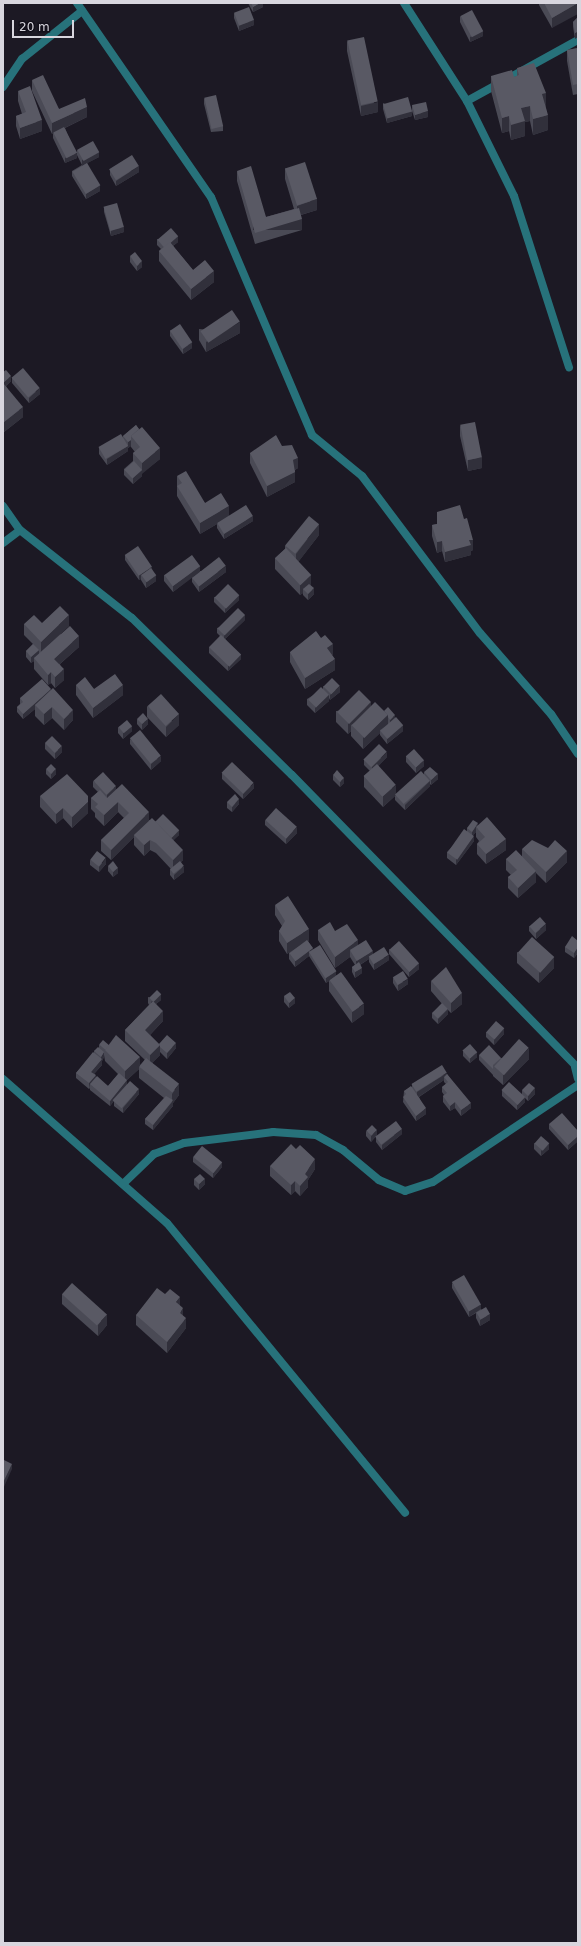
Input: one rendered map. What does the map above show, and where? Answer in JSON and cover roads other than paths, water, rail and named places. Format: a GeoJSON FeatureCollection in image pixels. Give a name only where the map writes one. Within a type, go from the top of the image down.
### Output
{"type":"FeatureCollection","features":[{"type":"Feature","properties":{"kind":"street"},"geometry":{"type":"LineString","coordinates":[[77,3],[211,197],[312,435],[362,476],[480,634],[551,714],[578,754]]}},
{"type":"Feature","properties":{"kind":"street"},"geometry":{"type":"LineString","coordinates":[[404,3],[467,101],[514,196],[569,367]]}},
{"type":"Feature","properties":{"kind":"street"},"geometry":{"type":"LineString","coordinates":[[3,87],[22,59],[82,12]]}},
{"type":"Feature","properties":{"kind":"street"},"geometry":{"type":"LineString","coordinates":[[467,101],[578,40]]}},
{"type":"Feature","properties":{"kind":"street"},"geometry":{"type":"LineString","coordinates":[[3,506],[20,530],[132,618],[292,775],[576,1068],[578,1079]]}},
{"type":"Feature","properties":{"kind":"street"},"geometry":{"type":"LineString","coordinates":[[3,543],[20,530]]}},
{"type":"Feature","properties":{"kind":"street"},"geometry":{"type":"LineString","coordinates":[[3,1079],[168,1223],[404,1514]]}},
{"type":"Feature","properties":{"kind":"street"},"geometry":{"type":"LineString","coordinates":[[123,1184],[154,1154],[184,1143],[273,1132],[316,1135],[343,1150],[379,1180],[405,1191],[433,1182],[578,1085]]}}]}
